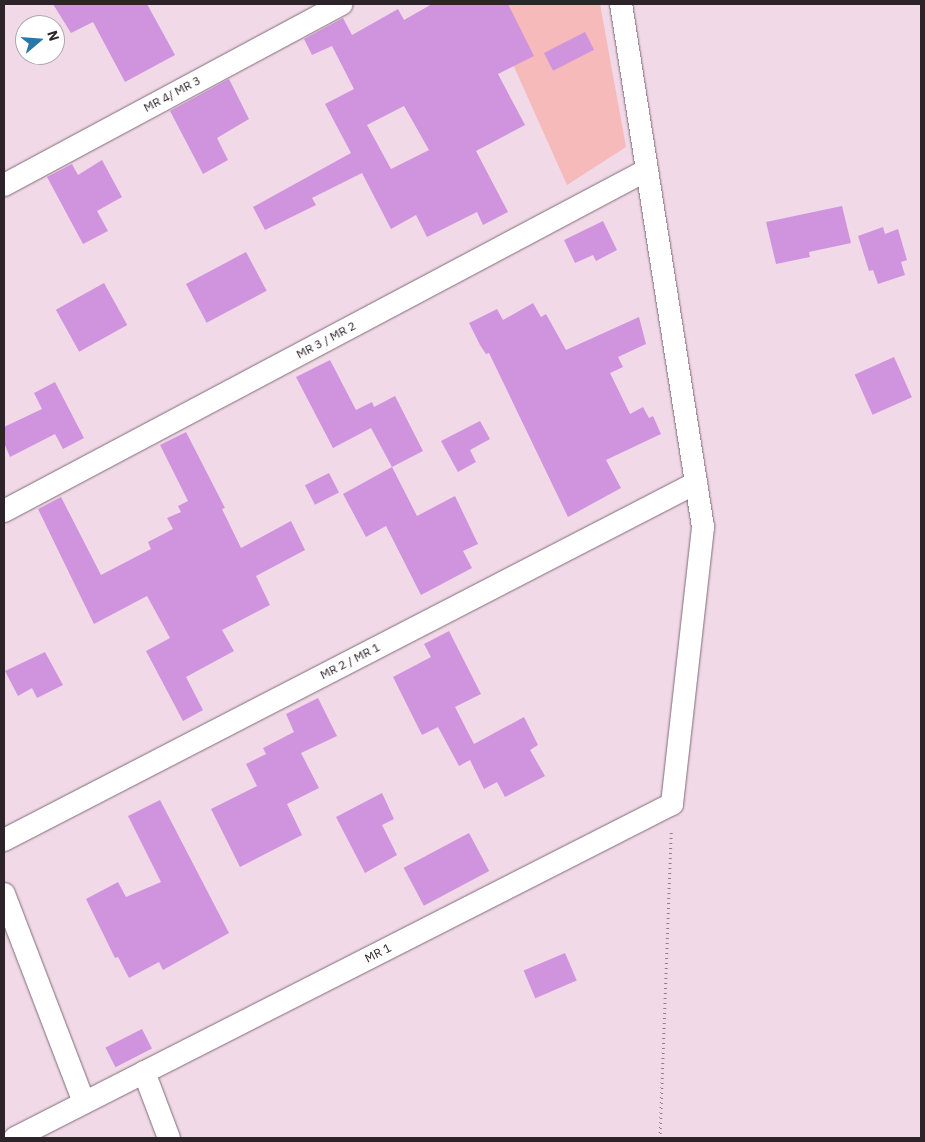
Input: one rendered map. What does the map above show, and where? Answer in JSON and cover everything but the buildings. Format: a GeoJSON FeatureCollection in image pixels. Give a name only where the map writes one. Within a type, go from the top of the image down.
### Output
{"type":"FeatureCollection","features":[{"type":"Feature","properties":{"kind":"street","name":"MR 4/ MR 3"},"geometry":{"type":"LineString","coordinates":[[4,185],[341,4]]}},
{"type":"Feature","properties":{"kind":"street"},"geometry":{"type":"LineString","coordinates":[[621,4],[703,527],[672,804]]}},
{"type":"Feature","properties":{"kind":"street","name":"MR 3 / MR 2"},"geometry":{"type":"LineString","coordinates":[[4,510],[647,170]]}},
{"type":"Feature","properties":{"kind":"street","name":"MR 2 / MR 1"},"geometry":{"type":"LineString","coordinates":[[4,840],[696,483]]}},
{"type":"Feature","properties":{"kind":"street","name":"MR 1"},"geometry":{"type":"LineString","coordinates":[[15,1138],[672,804]]}},
{"type":"Feature","properties":{"kind":"street"},"geometry":{"type":"LineString","coordinates":[[4,894],[84,1102]]}},
{"type":"Feature","properties":{"kind":"street"},"geometry":{"type":"LineString","coordinates":[[144,1072],[169,1138]]}},
{"type":"Feature","properties":{"kind":"path"},"geometry":{"type":"LineString","coordinates":[[660,1138],[672,804]]}},
{"type":"Feature","properties":{"kind":"shaded area"},"geometry":{"type":"Polygon","coordinates":[[[486,4],[600,4],[626,147],[567,185],[486,4]]]}}]}
